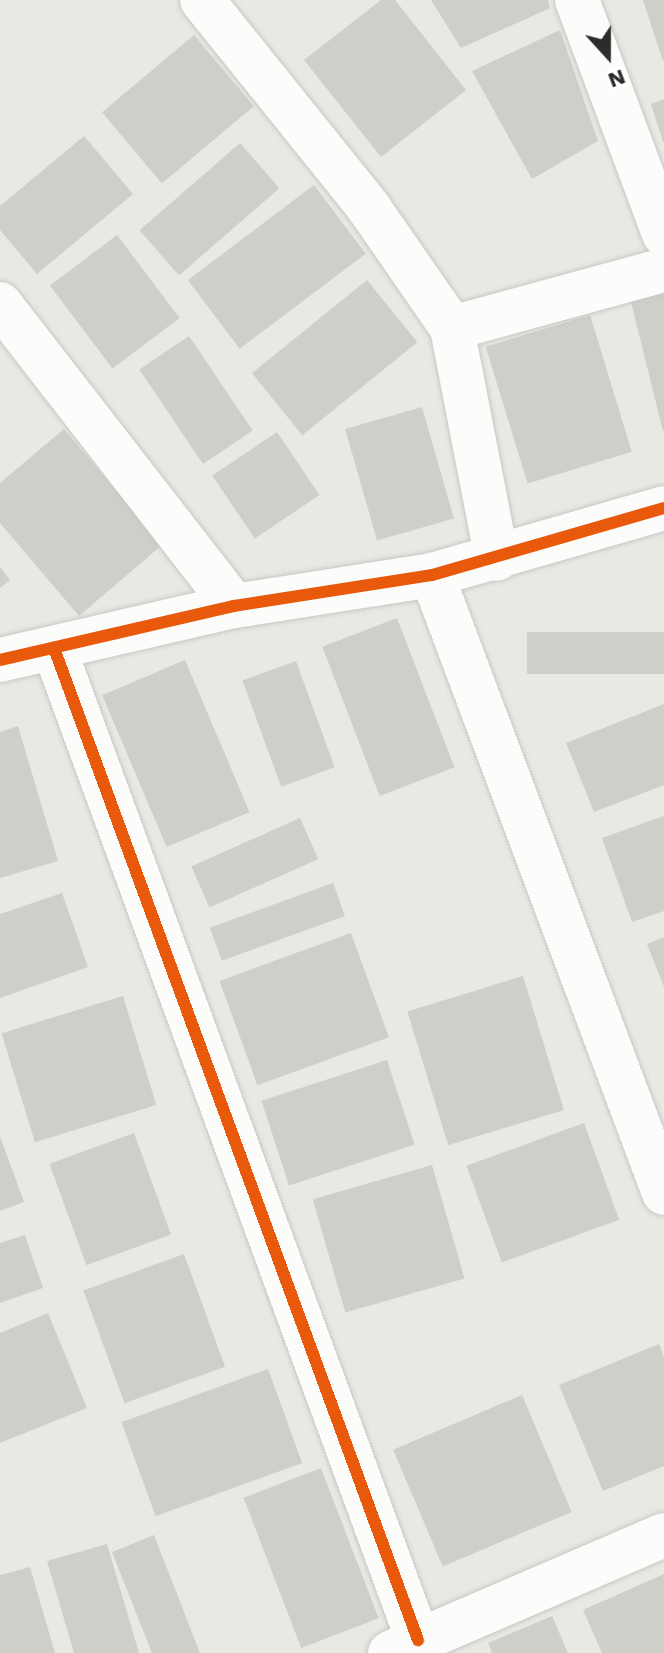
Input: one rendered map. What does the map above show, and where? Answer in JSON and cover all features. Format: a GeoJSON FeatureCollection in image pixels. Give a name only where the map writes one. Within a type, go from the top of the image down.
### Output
{"type":"FeatureCollection","features":[{"type":"Feature","properties":{"kind":"street"},"geometry":{"type":"LineString","coordinates":[[202,0],[369,208],[452,328],[497,559]]}},
{"type":"Feature","properties":{"kind":"street"},"geometry":{"type":"LineString","coordinates":[[577,0],[664,234]]}},
{"type":"Feature","properties":{"kind":"street"},"geometry":{"type":"LineString","coordinates":[[452,328],[664,270]]}},
{"type":"Feature","properties":{"kind":"street"},"geometry":{"type":"LineString","coordinates":[[0,304],[93,420],[234,606]]}},
{"type":"Feature","properties":{"kind":"street"},"geometry":{"type":"LineString","coordinates":[[0,660],[234,606],[432,575],[497,559],[664,508]]}},
{"type":"Feature","properties":{"kind":"street"},"geometry":{"type":"LineString","coordinates":[[432,575],[664,1193]]}},
{"type":"Feature","properties":{"kind":"street"},"geometry":{"type":"LineString","coordinates":[[54,648],[404,1647],[664,1535]]}},
{"type":"Feature","properties":{"kind":"building"},"geometry":{"type":"Polygon","coordinates":[[[381,0],[395,0],[466,90],[381,157],[304,60],[381,0]]]}},
{"type":"Feature","properties":{"kind":"building"},"geometry":{"type":"Polygon","coordinates":[[[431,0],[548,0],[550,8],[461,48],[431,0]]]}},
{"type":"Feature","properties":{"kind":"building"},"geometry":{"type":"Polygon","coordinates":[[[643,0],[664,0],[663,61],[643,0]]]}},
{"type":"Feature","properties":{"kind":"building"},"geometry":{"type":"Polygon","coordinates":[[[560,30],[598,141],[532,179],[472,71],[560,30]]]}},
{"type":"Feature","properties":{"kind":"building"},"geometry":{"type":"Polygon","coordinates":[[[194,35],[254,106],[162,183],[102,112],[194,35]]]}},
{"type":"Feature","properties":{"kind":"building"},"geometry":{"type":"Polygon","coordinates":[[[664,99],[664,142],[663,142],[651,104],[664,99]]]}},
{"type":"Feature","properties":{"kind":"building"},"geometry":{"type":"Polygon","coordinates":[[[84,136],[133,194],[37,274],[0,230],[0,206],[84,136]]]}},
{"type":"Feature","properties":{"kind":"building"},"geometry":{"type":"Polygon","coordinates":[[[240,143],[279,188],[179,276],[140,230],[240,143]]]}},
{"type":"Feature","properties":{"kind":"building"},"geometry":{"type":"Polygon","coordinates":[[[314,185],[366,254],[240,349],[188,280],[314,185]]]}},
{"type":"Feature","properties":{"kind":"building"},"geometry":{"type":"Polygon","coordinates":[[[117,235],[180,318],[113,369],[50,286],[117,235]]]}},
{"type":"Feature","properties":{"kind":"building"},"geometry":{"type":"Polygon","coordinates":[[[367,280],[417,342],[302,435],[252,373],[367,280]]]}},
{"type":"Feature","properties":{"kind":"building"},"geometry":{"type":"Polygon","coordinates":[[[664,290],[664,431],[663,431],[630,298],[664,290]]]}},
{"type":"Feature","properties":{"kind":"building"},"geometry":{"type":"Polygon","coordinates":[[[590,315],[632,452],[528,484],[486,347],[590,315]]]}},
{"type":"Feature","properties":{"kind":"building"},"geometry":{"type":"Polygon","coordinates":[[[189,336],[253,431],[203,464],[139,370],[189,336]]]}},
{"type":"Feature","properties":{"kind":"building"},"geometry":{"type":"Polygon","coordinates":[[[422,407],[454,519],[377,541],[345,429],[422,407]]]}},
{"type":"Feature","properties":{"kind":"building"},"geometry":{"type":"Polygon","coordinates":[[[64,429],[162,545],[79,616],[0,523],[0,483],[64,429]]]}},
{"type":"Feature","properties":{"kind":"building"},"geometry":{"type":"Polygon","coordinates":[[[277,432],[319,495],[255,539],[212,476],[277,432]]]}},
{"type":"Feature","properties":{"kind":"building"},"geometry":{"type":"Polygon","coordinates":[[[0,567],[10,580],[0,588],[0,567]]]}},
{"type":"Feature","properties":{"kind":"building"},"geometry":{"type":"Polygon","coordinates":[[[397,618],[454,767],[380,796],[322,647],[397,618]]]}},
{"type":"Feature","properties":{"kind":"building"},"geometry":{"type":"Polygon","coordinates":[[[527,632],[664,632],[664,674],[527,674],[527,632]]]}},
{"type":"Feature","properties":{"kind":"building"},"geometry":{"type":"Polygon","coordinates":[[[185,660],[249,812],[167,847],[102,695],[185,660]]]}},
{"type":"Feature","properties":{"kind":"building"},"geometry":{"type":"Polygon","coordinates":[[[296,661],[335,767],[281,787],[242,680],[296,661]]]}},
{"type":"Feature","properties":{"kind":"building"},"geometry":{"type":"Polygon","coordinates":[[[664,704],[664,785],[594,812],[566,743],[664,704]]]}},
{"type":"Feature","properties":{"kind":"building"},"geometry":{"type":"Polygon","coordinates":[[[18,726],[58,861],[0,878],[0,732],[18,726]]]}},
{"type":"Feature","properties":{"kind":"building"},"geometry":{"type":"Polygon","coordinates":[[[664,816],[664,911],[632,922],[602,838],[664,816]]]}},
{"type":"Feature","properties":{"kind":"building"},"geometry":{"type":"Polygon","coordinates":[[[300,818],[318,859],[210,908],[191,866],[300,818]]]}},
{"type":"Feature","properties":{"kind":"building"},"geometry":{"type":"Polygon","coordinates":[[[333,883],[345,916],[222,961],[210,928],[333,883]]]}},
{"type":"Feature","properties":{"kind":"building"},"geometry":{"type":"Polygon","coordinates":[[[62,893],[88,967],[0,998],[0,914],[62,893]]]}},
{"type":"Feature","properties":{"kind":"building"},"geometry":{"type":"Polygon","coordinates":[[[351,933],[389,1037],[257,1085],[219,981],[351,933]]]}},
{"type":"Feature","properties":{"kind":"building"},"geometry":{"type":"Polygon","coordinates":[[[664,937],[664,987],[647,944],[664,937]]]}},
{"type":"Feature","properties":{"kind":"building"},"geometry":{"type":"Polygon","coordinates":[[[523,976],[564,1110],[448,1145],[407,1011],[523,976]]]}},
{"type":"Feature","properties":{"kind":"building"},"geometry":{"type":"Polygon","coordinates":[[[123,996],[156,1105],[35,1142],[2,1033],[123,996]]]}},
{"type":"Feature","properties":{"kind":"building"},"geometry":{"type":"Polygon","coordinates":[[[387,1060],[415,1145],[289,1185],[261,1101],[387,1060]]]}},
{"type":"Feature","properties":{"kind":"building"},"geometry":{"type":"Polygon","coordinates":[[[584,1123],[619,1220],[502,1263],[467,1166],[584,1123]]]}},
{"type":"Feature","properties":{"kind":"building"},"geometry":{"type":"Polygon","coordinates":[[[134,1133],[171,1234],[86,1265],[49,1164],[134,1133]]]}},
{"type":"Feature","properties":{"kind":"building"},"geometry":{"type":"Polygon","coordinates":[[[0,1136],[24,1202],[0,1211],[0,1136]]]}},
{"type":"Feature","properties":{"kind":"building"},"geometry":{"type":"Polygon","coordinates":[[[432,1165],[465,1278],[345,1313],[313,1199],[432,1165]]]}},
{"type":"Feature","properties":{"kind":"building"},"geometry":{"type":"Polygon","coordinates":[[[25,1235],[43,1288],[0,1303],[0,1243],[25,1235]]]}},
{"type":"Feature","properties":{"kind":"building"},"geometry":{"type":"Polygon","coordinates":[[[184,1254],[225,1367],[124,1403],[83,1291],[184,1254]]]}},
{"type":"Feature","properties":{"kind":"building"},"geometry":{"type":"Polygon","coordinates":[[[48,1313],[87,1408],[0,1443],[0,1333],[48,1313]]]}},
{"type":"Feature","properties":{"kind":"building"},"geometry":{"type":"Polygon","coordinates":[[[659,1344],[664,1357],[664,1466],[603,1491],[559,1385],[659,1344]]]}},
{"type":"Feature","properties":{"kind":"building"},"geometry":{"type":"Polygon","coordinates":[[[268,1369],[302,1463],[156,1516],[121,1422],[268,1369]]]}},
{"type":"Feature","properties":{"kind":"building"},"geometry":{"type":"Polygon","coordinates":[[[522,1395],[572,1512],[443,1567],[393,1450],[522,1395]]]}},
{"type":"Feature","properties":{"kind":"building"},"geometry":{"type":"Polygon","coordinates":[[[321,1468],[379,1618],[301,1648],[244,1498],[321,1468]]]}},
{"type":"Feature","properties":{"kind":"building"},"geometry":{"type":"Polygon","coordinates":[[[154,1535],[200,1653],[152,1653],[112,1552],[154,1535]]]}},
{"type":"Feature","properties":{"kind":"building"},"geometry":{"type":"Polygon","coordinates":[[[107,1544],[139,1653],[74,1653],[47,1561],[107,1544]]]}},
{"type":"Feature","properties":{"kind":"building"},"geometry":{"type":"Polygon","coordinates":[[[30,1567],[55,1653],[0,1653],[0,1575],[30,1567]]]}},
{"type":"Feature","properties":{"kind":"building"},"geometry":{"type":"Polygon","coordinates":[[[664,1574],[664,1653],[602,1653],[583,1610],[664,1574]]]}},
{"type":"Feature","properties":{"kind":"building"},"geometry":{"type":"Polygon","coordinates":[[[552,1616],[568,1653],[492,1653],[488,1643],[552,1616]]]}},
{"type":"Feature","properties":{"kind":"cycle path"},"geometry":{"type":"LineString","coordinates":[[0,660],[234,606],[432,575],[664,508]]}},
{"type":"Feature","properties":{"kind":"cycle path"},"geometry":{"type":"LineString","coordinates":[[54,648],[418,1640]]}}]}
